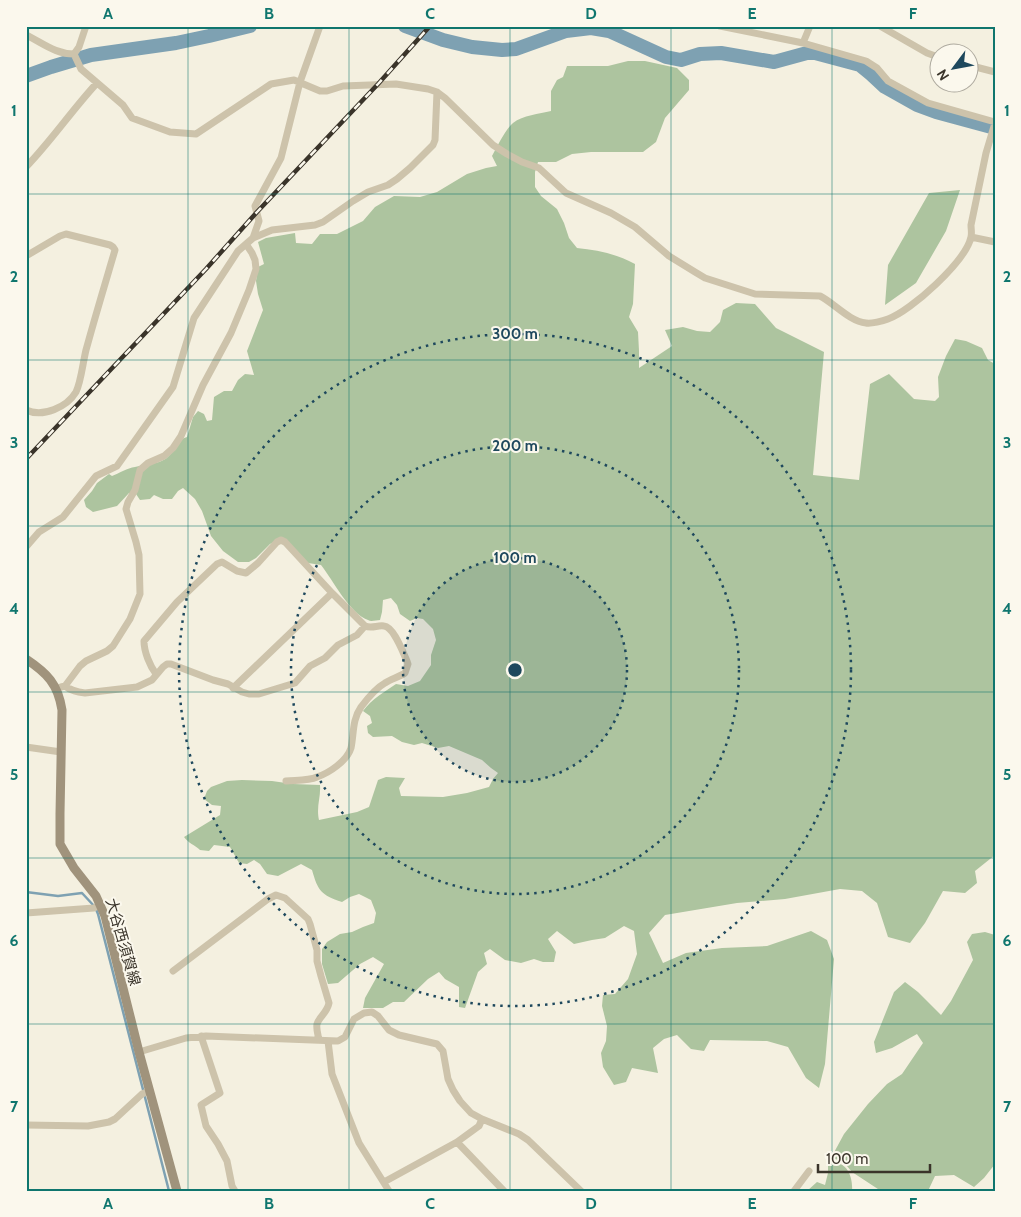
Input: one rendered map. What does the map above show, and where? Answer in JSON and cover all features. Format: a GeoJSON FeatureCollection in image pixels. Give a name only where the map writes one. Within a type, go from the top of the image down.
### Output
{"type":"FeatureCollection","features":[{"type":"Feature","properties":{"kind":"main road","name":"大谷西須賀線"},"geometry":{"type":"LineString","coordinates":[[26,659],[41,669],[60,687],[62,710],[60,844],[74,868],[101,904],[177,1191]]}},
{"type":"Feature","properties":{"kind":"street"},"geometry":{"type":"LineString","coordinates":[[74,55],[79,47],[86,26]]}},
{"type":"Feature","properties":{"kind":"street"},"geometry":{"type":"LineString","coordinates":[[253,238],[259,222],[256,206],[280,158],[300,82],[320,26]]}},
{"type":"Feature","properties":{"kind":"street"},"geometry":{"type":"LineString","coordinates":[[74,55],[81,69],[123,105],[132,118],[170,132],[196,134],[271,84],[294,80],[320,92],[343,86],[396,84],[428,89],[437,92],[445,98],[493,145],[522,162],[539,168],[566,193],[611,213],[635,227],[669,256],[706,278],[755,294],[820,296],[829,300],[840,310],[857,320],[866,323],[889,319],[907,309],[941,279],[962,255],[971,237],[971,225],[986,153],[995,123],[928,103],[888,81],[877,68],[866,61],[803,43],[720,26]]}},
{"type":"Feature","properties":{"kind":"street"},"geometry":{"type":"LineString","coordinates":[[803,43],[810,26]]}},
{"type":"Feature","properties":{"kind":"street"},"geometry":{"type":"LineString","coordinates":[[880,26],[928,54]]}},
{"type":"Feature","properties":{"kind":"street"},"geometry":{"type":"LineString","coordinates":[[26,35],[53,50],[74,55]]}},
{"type":"Feature","properties":{"kind":"street"},"geometry":{"type":"LineString","coordinates":[[978,68],[995,72]]}},
{"type":"Feature","properties":{"kind":"street"},"geometry":{"type":"LineString","coordinates":[[26,167],[97,83]]}},
{"type":"Feature","properties":{"kind":"street"},"geometry":{"type":"LineString","coordinates":[[26,547],[39,532],[63,518],[96,476],[117,466],[173,387],[194,318],[238,251],[253,238],[272,230],[315,225],[323,222],[352,201],[368,192],[388,185],[410,168],[433,145],[435,140],[437,92]]}},
{"type":"Feature","properties":{"kind":"street"},"geometry":{"type":"LineString","coordinates":[[259,222],[272,230]]}},
{"type":"Feature","properties":{"kind":"street"},"geometry":{"type":"LineString","coordinates":[[26,256],[66,234],[110,245],[114,250],[77,390],[72,398],[56,410],[42,413],[26,410]]}},
{"type":"Feature","properties":{"kind":"street"},"geometry":{"type":"LineString","coordinates":[[971,237],[995,242]]}},
{"type":"Feature","properties":{"kind":"street"},"geometry":{"type":"LineString","coordinates":[[246,244],[255,260],[256,269],[231,333],[200,390],[181,436],[173,448],[164,456],[148,463],[140,470],[135,490],[128,502],[126,509],[139,556],[140,594],[136,605],[114,646],[86,661],[60,687],[85,693],[138,687],[152,680],[163,666],[172,664],[228,684],[242,692],[255,694],[295,683],[310,666],[324,658],[338,645],[357,635],[365,626]]}},
{"type":"Feature","properties":{"kind":"street"},"geometry":{"type":"LineString","coordinates":[[156,674],[144,642],[177,602],[217,564],[222,562],[237,571],[246,572],[258,563],[277,542],[282,540],[285,542],[365,626],[369,628],[383,626],[390,629],[408,664],[405,673],[376,689],[361,707],[354,723],[350,749],[341,762],[316,778],[286,781]]}},
{"type":"Feature","properties":{"kind":"street"},"geometry":{"type":"LineString","coordinates":[[233,688],[332,593]]}},
{"type":"Feature","properties":{"kind":"street"},"geometry":{"type":"LineString","coordinates":[[26,747],[61,752]]}},
{"type":"Feature","properties":{"kind":"street"},"geometry":{"type":"LineString","coordinates":[[173,972],[268,899],[276,895],[285,898],[308,919],[317,950],[320,976],[329,1003],[327,1009],[317,1022],[319,1040]]}},
{"type":"Feature","properties":{"kind":"street"},"geometry":{"type":"LineString","coordinates":[[26,913],[94,908],[101,904]]}},
{"type":"Feature","properties":{"kind":"street"},"geometry":{"type":"LineString","coordinates":[[139,1052],[186,1038],[200,1036],[338,1041],[345,1037],[354,1018],[364,1013],[372,1012],[378,1016],[389,1030],[399,1035],[437,1044],[443,1051],[448,1079],[453,1090],[471,1113],[519,1134],[528,1140],[581,1191]]}},
{"type":"Feature","properties":{"kind":"street"},"geometry":{"type":"LineString","coordinates":[[200,1036],[220,1093],[201,1105],[206,1126],[227,1161],[232,1186],[235,1191]]}},
{"type":"Feature","properties":{"kind":"street"},"geometry":{"type":"LineString","coordinates":[[328,1041],[332,1074],[359,1143],[389,1191]]}},
{"type":"Feature","properties":{"kind":"street"},"geometry":{"type":"LineString","coordinates":[[26,1125],[88,1126],[109,1122],[115,1119],[142,1094],[149,1091]]}},
{"type":"Feature","properties":{"kind":"street"},"geometry":{"type":"LineString","coordinates":[[384,1182],[457,1142],[479,1126],[482,1119]]}},
{"type":"Feature","properties":{"kind":"street"},"geometry":{"type":"LineString","coordinates":[[457,1142],[504,1191]]}},
{"type":"Feature","properties":{"kind":"street"},"geometry":{"type":"LineString","coordinates":[[794,1191],[809,1171]]}},
{"type":"Feature","properties":{"kind":"green space"},"geometry":{"type":"Polygon","coordinates":[[[628,61],[645,61],[677,68],[689,80],[689,90],[665,118],[656,142],[643,152],[591,152],[572,154],[556,162],[538,162],[535,172],[535,187],[541,196],[557,209],[569,238],[577,248],[607,253],[635,264],[633,304],[629,317],[638,332],[639,368],[672,346],[665,330],[683,327],[710,332],[720,322],[723,310],[736,303],[755,304],[776,328],[824,352],[813,475],[859,480],[870,384],[889,374],[914,399],[935,401],[939,397],[938,377],[955,339],[966,341],[982,348],[988,360],[995,364],[995,855],[975,871],[977,883],[965,893],[943,891],[925,923],[910,943],[888,937],[877,903],[862,891],[840,889],[785,899],[737,903],[665,915],[649,933],[663,963],[686,953],[722,948],[767,946],[811,931],[827,940],[834,959],[825,1064],[819,1088],[806,1078],[788,1047],[767,1041],[710,1040],[704,1051],[691,1049],[677,1035],[664,1039],[653,1048],[658,1073],[632,1068],[626,1082],[614,1085],[603,1067],[601,1053],[606,1041],[607,1026],[602,1006],[603,995],[615,994],[628,979],[637,954],[634,931],[624,926],[605,938],[574,944],[557,931],[548,939],[556,952],[554,962],[543,962],[534,959],[521,963],[505,960],[490,949],[484,953],[487,964],[478,972],[465,1008],[459,1007],[459,987],[445,979],[439,972],[428,979],[404,1002],[393,1002],[383,1008],[363,1008],[365,998],[384,964],[373,957],[360,964],[338,983],[328,984],[322,964],[322,949],[327,942],[340,934],[352,932],[374,923],[376,913],[371,900],[359,894],[342,902],[329,897],[319,888],[312,870],[301,864],[278,876],[267,874],[260,864],[254,860],[247,864],[239,863],[230,847],[214,845],[209,851],[200,850],[184,837],[220,815],[221,806],[212,805],[204,799],[211,787],[227,781],[272,781],[320,785],[319,820],[357,812],[369,807],[378,780],[386,777],[405,778],[399,788],[401,796],[443,797],[489,787],[498,773],[482,760],[449,746],[438,748],[422,743],[414,745],[402,742],[392,736],[373,737],[368,733],[367,726],[372,723],[370,716],[363,711],[378,696],[396,684],[408,686],[420,681],[431,665],[431,655],[436,640],[433,629],[423,619],[417,618],[410,621],[400,614],[397,605],[391,598],[383,600],[380,620],[371,621],[361,617],[348,604],[321,565],[308,563],[279,540],[270,544],[256,558],[249,562],[238,562],[223,551],[211,536],[202,511],[195,499],[183,488],[172,499],[163,499],[154,495],[150,499],[140,500],[136,494],[129,493],[117,506],[93,512],[86,507],[84,500],[97,483],[109,474],[112,476],[129,468],[162,461],[175,448],[179,440],[187,437],[193,417],[198,411],[204,414],[207,421],[212,420],[214,397],[224,391],[232,391],[238,380],[245,374],[254,375],[247,351],[263,310],[256,281],[258,267],[264,264],[258,242],[266,238],[295,233],[296,243],[312,244],[320,234],[337,234],[363,221],[375,207],[394,196],[420,197],[437,192],[467,174],[497,166],[492,156],[510,126],[526,116],[551,111],[551,91],[557,80],[563,77],[567,66],[608,66],[628,61]]]}},
{"type":"Feature","properties":{"kind":"green space"},"geometry":{"type":"Polygon","coordinates":[[[960,190],[946,231],[916,283],[885,305],[888,265],[929,193],[960,190]]]}},
{"type":"Feature","properties":{"kind":"green space"},"geometry":{"type":"Polygon","coordinates":[[[985,932],[995,935],[995,1164],[974,1187],[954,1175],[935,1176],[928,1191],[881,1191],[852,1172],[839,1160],[831,1158],[844,1134],[868,1104],[887,1084],[902,1074],[923,1043],[917,1034],[892,1048],[876,1053],[874,1042],[894,992],[905,982],[941,1015],[951,1001],[973,960],[967,942],[972,934],[985,932]]]}},
{"type":"Feature","properties":{"kind":"green space"},"geometry":{"type":"Polygon","coordinates":[[[828,1163],[841,1164],[845,1167],[851,1178],[852,1191],[807,1191],[817,1182],[825,1185],[828,1163]]]}},
{"type":"Feature","properties":{"kind":"waterway"},"geometry":{"type":"LineString","coordinates":[[26,76],[91,55],[176,43],[250,26]]}},
{"type":"Feature","properties":{"kind":"waterway"},"geometry":{"type":"LineString","coordinates":[[405,26],[443,40],[472,47],[502,50],[516,49],[566,31],[591,28],[609,31],[666,57],[681,60],[700,54],[721,53],[774,62],[807,53],[815,53],[860,65],[885,87],[917,105],[995,128]]}},
{"type":"Feature","properties":{"kind":"waterway"},"geometry":{"type":"LineString","coordinates":[[26,892],[58,896],[82,893],[95,907],[169,1191]]}},
{"type":"Feature","properties":{"kind":"railway"},"geometry":{"type":"LineString","coordinates":[[26,459],[206,269],[430,26]]}}]}
